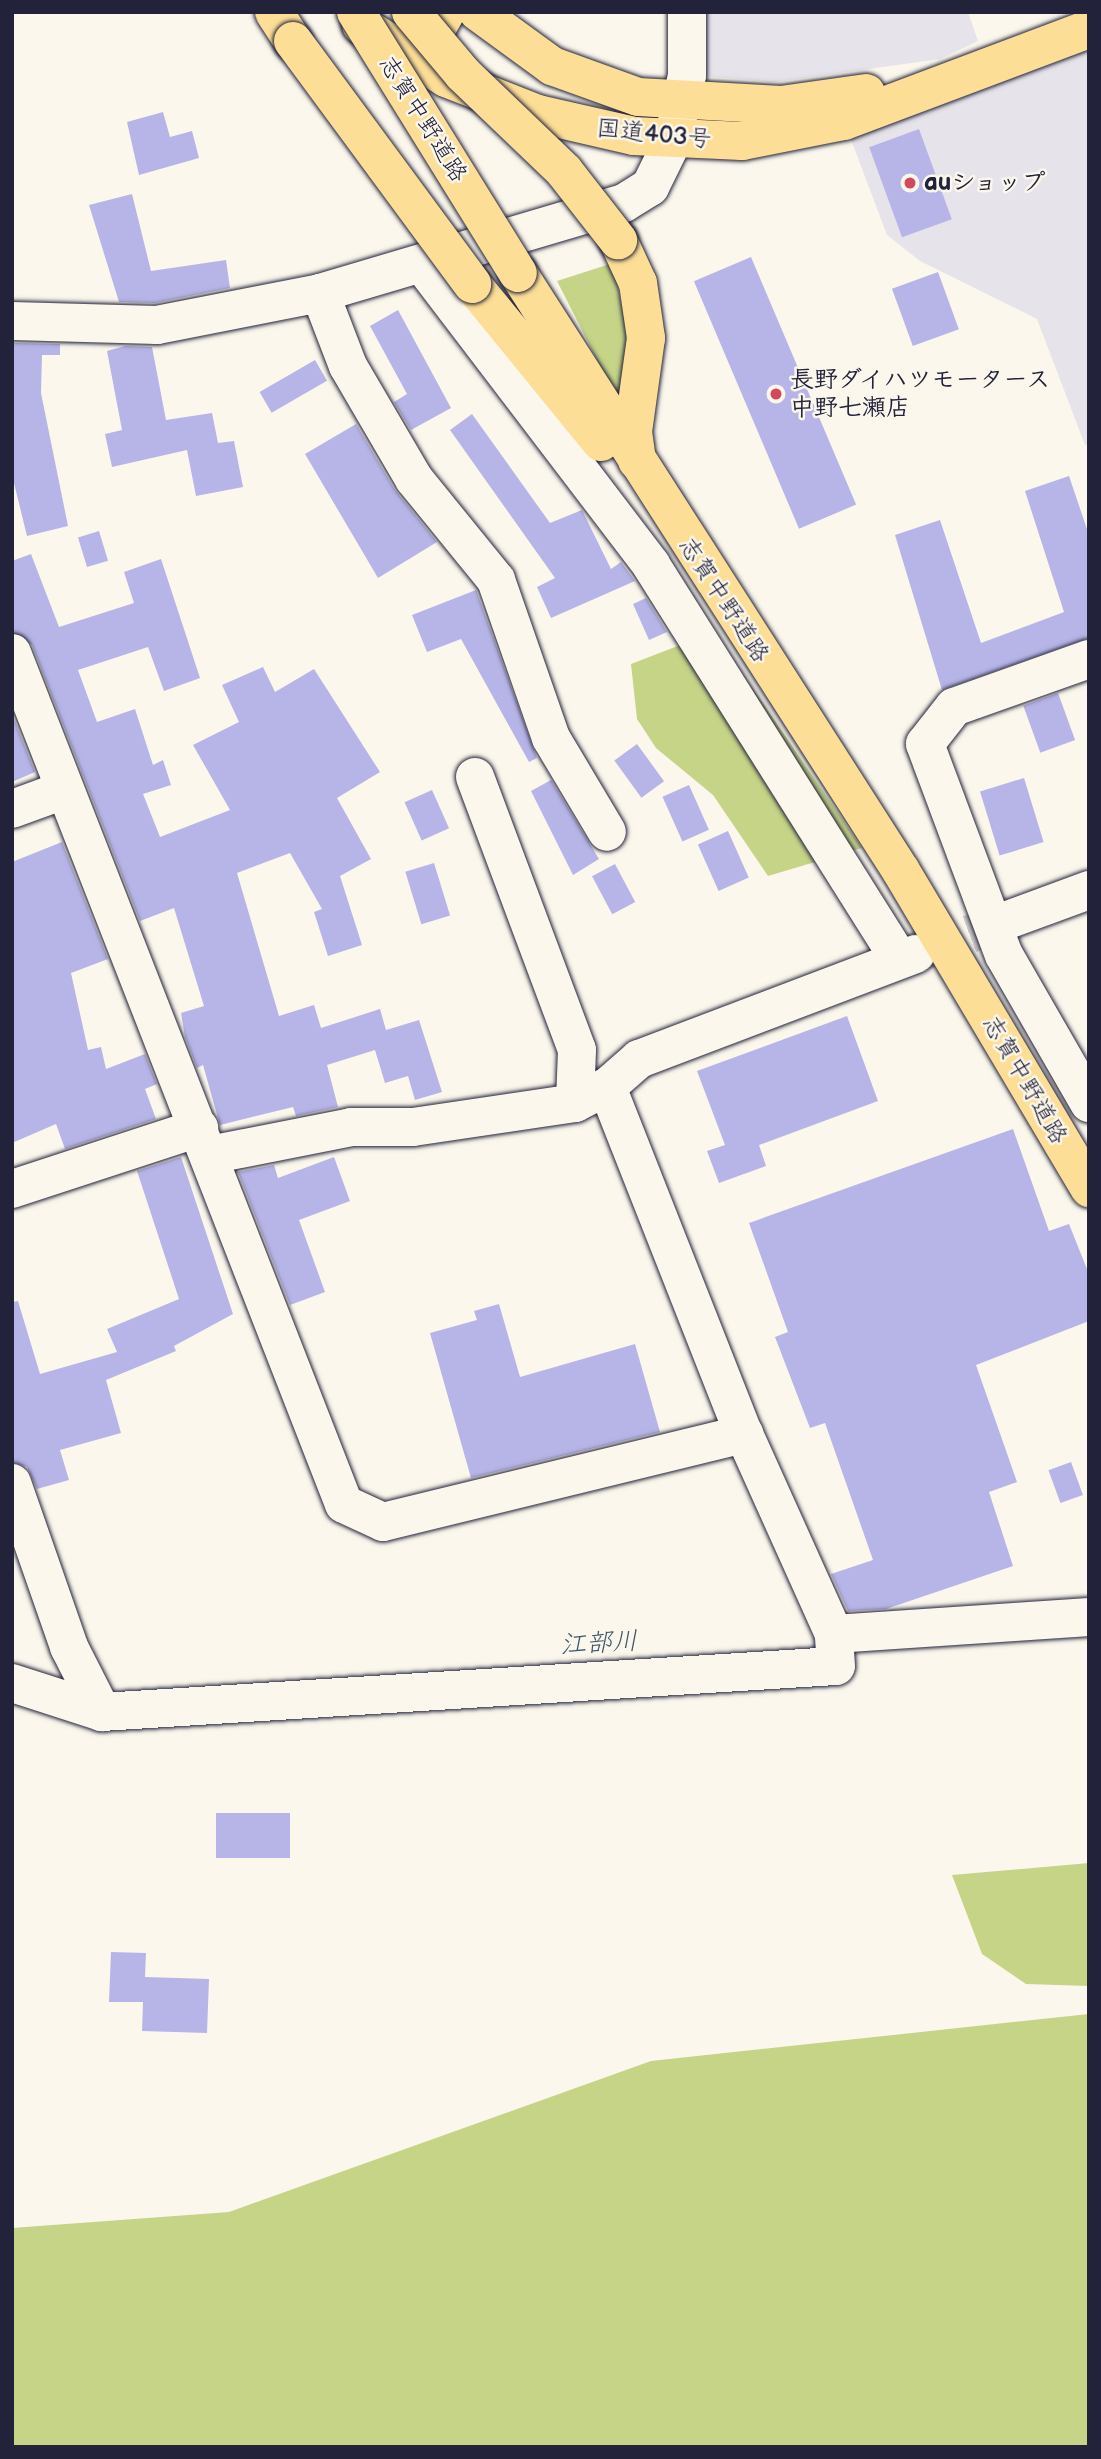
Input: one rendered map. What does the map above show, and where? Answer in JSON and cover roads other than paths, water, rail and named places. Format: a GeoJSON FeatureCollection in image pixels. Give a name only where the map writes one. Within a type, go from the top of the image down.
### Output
{"type":"FeatureCollection","features":[{"type":"Feature","properties":{"kind":"main road","name":"国道403号"},"geometry":{"type":"LineString","coordinates":[[346,12],[418,62],[538,114],[673,140],[742,141],[815,129],[977,67],[1089,29]]}},
{"type":"Feature","properties":{"kind":"main road","name":"志賀中野道路"},"geometry":{"type":"LineString","coordinates":[[356,12],[692,552],[901,871],[1089,1188]]}},
{"type":"Feature","properties":{"kind":"main road"},"geometry":{"type":"LineString","coordinates":[[411,12],[463,74],[564,171],[618,240],[638,283],[646,338],[633,432],[637,461]]}},
{"type":"Feature","properties":{"kind":"main road"},"geometry":{"type":"LineString","coordinates":[[418,62],[446,12]]}},
{"type":"Feature","properties":{"kind":"main road","name":"国道403号"},"geometry":{"type":"LineString","coordinates":[[478,12],[552,66],[597,87],[683,102],[816,101],[977,67]]}},
{"type":"Feature","properties":{"kind":"main road"},"geometry":{"type":"LineString","coordinates":[[284,27],[472,284],[692,552]]}},
{"type":"Feature","properties":{"kind":"street"},"geometry":{"type":"LineString","coordinates":[[12,320],[157,324],[320,293],[624,203],[650,187],[673,140],[683,102],[687,12]]}},
{"type":"Feature","properties":{"kind":"street"},"geometry":{"type":"LineString","coordinates":[[12,1189],[204,1141],[351,1127],[413,1127],[591,1095],[639,1059],[907,956],[651,565],[422,264]]}},
{"type":"Feature","properties":{"kind":"street"},"geometry":{"type":"LineString","coordinates":[[320,293],[348,366],[414,480],[496,580],[551,738],[607,832]]}},
{"type":"Feature","properties":{"kind":"street"},"geometry":{"type":"LineString","coordinates":[[12,653],[344,1504],[383,1522],[744,1434]]}},
{"type":"Feature","properties":{"kind":"street"},"geometry":{"type":"LineString","coordinates":[[1089,659],[954,707],[925,744],[1004,954],[1089,1103]]}},
{"type":"Feature","properties":{"kind":"street"},"geometry":{"type":"LineString","coordinates":[[12,1683],[102,1712],[836,1666],[834,1634],[591,1095],[577,1050],[475,777]]}},
{"type":"Feature","properties":{"kind":"street"},"geometry":{"type":"LineString","coordinates":[[12,809],[64,790]]}},
{"type":"Feature","properties":{"kind":"street"},"geometry":{"type":"LineString","coordinates":[[994,925],[1089,890]]}},
{"type":"Feature","properties":{"kind":"street"},"geometry":{"type":"LineString","coordinates":[[12,1483],[69,1647],[102,1712]]}},
{"type":"Feature","properties":{"kind":"street"},"geometry":{"type":"LineString","coordinates":[[834,1634],[1089,1617]]}},
{"type":"Feature","properties":{"kind":"tunnel"},"geometry":{"type":"LineString","coordinates":[[916,954],[994,925]]}},
{"type":"Feature","properties":{"kind":"place","name":"auショップ"},"geometry":{"type":"Point","coordinates":[910,183]}},
{"type":"Feature","properties":{"kind":"place","name":"長野ダイハツモータース 中野七瀬店"},"geometry":{"type":"Point","coordinates":[776,394]}},
{"type":"Feature","properties":{"kind":"water label","name":"江部川"},"geometry":{"type":"Point","coordinates":[599,1644]}}]}
